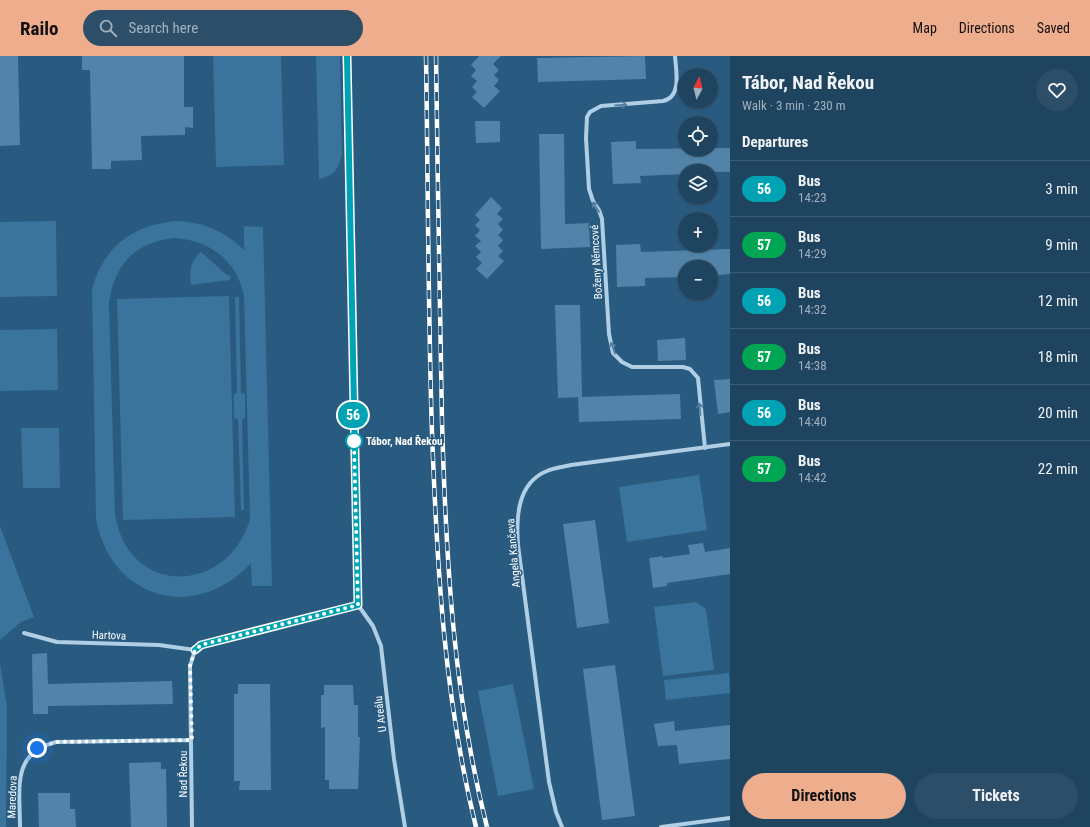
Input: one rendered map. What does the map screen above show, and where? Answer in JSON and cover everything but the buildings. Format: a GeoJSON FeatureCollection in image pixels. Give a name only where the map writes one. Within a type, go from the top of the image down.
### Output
{"type":"FeatureCollection","features":[{"type":"Feature","properties":{"kind":"street"},"geometry":{"type":"LineString","coordinates":[[195,650],[201,645],[358,605],[347,56]]}},
{"type":"Feature","properties":{"kind":"street","name":"Boženy Němcové"},"geometry":{"type":"LineString","coordinates":[[675,56],[676,87],[673,95],[666,101],[601,106],[590,112],[587,117],[586,130],[587,173],[590,196],[602,219],[609,334],[614,353],[622,362],[632,367],[677,366],[690,369],[693,372],[698,378],[704,448]]}},
{"type":"Feature","properties":{"kind":"street","name":"Angela Kančeva"},"geometry":{"type":"LineString","coordinates":[[562,827],[556,812],[549,782],[518,545],[518,515],[524,493],[528,486],[539,475],[546,471],[571,464],[730,444]]}},
{"type":"Feature","properties":{"kind":"street","name":"U Areálu"},"geometry":{"type":"LineString","coordinates":[[358,605],[373,626],[381,646],[394,759],[405,827]]}},
{"type":"Feature","properties":{"kind":"street","name":"Hartova"},"geometry":{"type":"LineString","coordinates":[[24,632],[57,642],[159,645],[195,650]]}},
{"type":"Feature","properties":{"kind":"street","name":"Nad Řekou"},"geometry":{"type":"LineString","coordinates":[[192,827],[190,666],[195,650]]}},
{"type":"Feature","properties":{"kind":"street","name":"Maredova"},"geometry":{"type":"LineString","coordinates":[[20,827],[20,774],[27,758],[37,748],[56,742],[192,740]]}},
{"type":"Feature","properties":{"kind":"street"},"geometry":{"type":"LineString","coordinates":[[661,827],[730,818]]}},
{"type":"Feature","properties":{"kind":"shaded area"},"geometry":{"type":"Polygon","coordinates":[[[213,56],[281,56],[284,165],[216,167],[213,56]]]}},
{"type":"Feature","properties":{"kind":"shaded area"},"geometry":{"type":"Polygon","coordinates":[[[316,56],[340,56],[342,153],[338,167],[329,176],[319,179],[316,56]]]}},
{"type":"Feature","properties":{"kind":"shaded area"},"geometry":{"type":"Polygon","coordinates":[[[56,221],[57,296],[0,297],[0,222],[56,221]]]}},
{"type":"Feature","properties":{"kind":"shaded area"},"geometry":{"type":"Polygon","coordinates":[[[176,221],[196,223],[221,233],[244,250],[244,226],[263,227],[272,586],[252,586],[251,563],[229,582],[206,593],[182,597],[158,594],[137,584],[119,568],[105,547],[96,519],[92,289],[97,274],[104,261],[122,240],[146,227],[176,221]],[[174,238],[160,240],[148,244],[138,250],[121,267],[112,289],[109,303],[115,513],[123,540],[138,560],[156,572],[178,576],[200,573],[221,563],[238,545],[250,519],[244,296],[235,272],[220,254],[199,243],[174,238]]]}},
{"type":"Feature","properties":{"kind":"shaded area"},"geometry":{"type":"Polygon","coordinates":[[[201,252],[227,275],[231,276],[230,280],[191,285],[190,276],[192,263],[201,252]]]}},
{"type":"Feature","properties":{"kind":"shaded area"},"geometry":{"type":"Polygon","coordinates":[[[229,296],[235,517],[123,520],[117,299],[229,296]]]}},
{"type":"Feature","properties":{"kind":"shaded area"},"geometry":{"type":"Polygon","coordinates":[[[235,297],[239,297],[241,393],[245,394],[245,418],[242,419],[244,510],[241,510],[238,419],[234,418],[234,394],[237,393],[235,297]]]}},
{"type":"Feature","properties":{"kind":"shaded area"},"geometry":{"type":"Polygon","coordinates":[[[57,329],[58,390],[0,391],[0,330],[57,329]]]}},
{"type":"Feature","properties":{"kind":"shaded area"},"geometry":{"type":"Polygon","coordinates":[[[21,428],[59,428],[60,488],[23,488],[21,428]]]}},
{"type":"Feature","properties":{"kind":"shaded area"},"geometry":{"type":"Polygon","coordinates":[[[699,475],[707,530],[627,542],[619,487],[699,475]]]}},
{"type":"Feature","properties":{"kind":"shaded area"},"geometry":{"type":"Polygon","coordinates":[[[0,526],[34,617],[21,622],[0,640],[0,526]]]}},
{"type":"Feature","properties":{"kind":"shaded area"},"geometry":{"type":"Polygon","coordinates":[[[696,602],[706,609],[714,670],[663,676],[654,607],[696,602]]]}},
{"type":"Feature","properties":{"kind":"shaded area"},"geometry":{"type":"Polygon","coordinates":[[[0,663],[7,708],[6,827],[0,827],[0,663]]]}},
{"type":"Feature","properties":{"kind":"shaded area"},"geometry":{"type":"Polygon","coordinates":[[[729,673],[730,693],[666,700],[664,680],[729,673]]]}},
{"type":"Feature","properties":{"kind":"shaded area"},"geometry":{"type":"Polygon","coordinates":[[[513,684],[534,789],[498,796],[478,691],[513,684]]]}},
{"type":"Feature","properties":{"kind":"railway"},"geometry":{"type":"LineString","coordinates":[[426,56],[429,292],[436,533],[449,681],[456,730],[476,827]]}},
{"type":"Feature","properties":{"kind":"railway"},"geometry":{"type":"LineString","coordinates":[[436,56],[442,422],[449,575],[453,626],[466,727],[475,777],[487,827]]}},
{"type":"Feature","properties":{"kind":"bus line","name":"56"},"geometry":{"type":"LineString","coordinates":[[195,650],[201,645],[358,605],[354,476],[347,56]]}},
{"type":"Feature","properties":{"kind":"place","name":"Tábor, Nad Řekou"},"geometry":{"type":"Point","coordinates":[354,441]}},
{"type":"Feature","properties":{"kind":"route"},"geometry":{"type":"LineString","coordinates":[[37,748],[56,742],[192,740],[190,666],[191,656],[201,645],[358,605],[354,441]]}}]}
